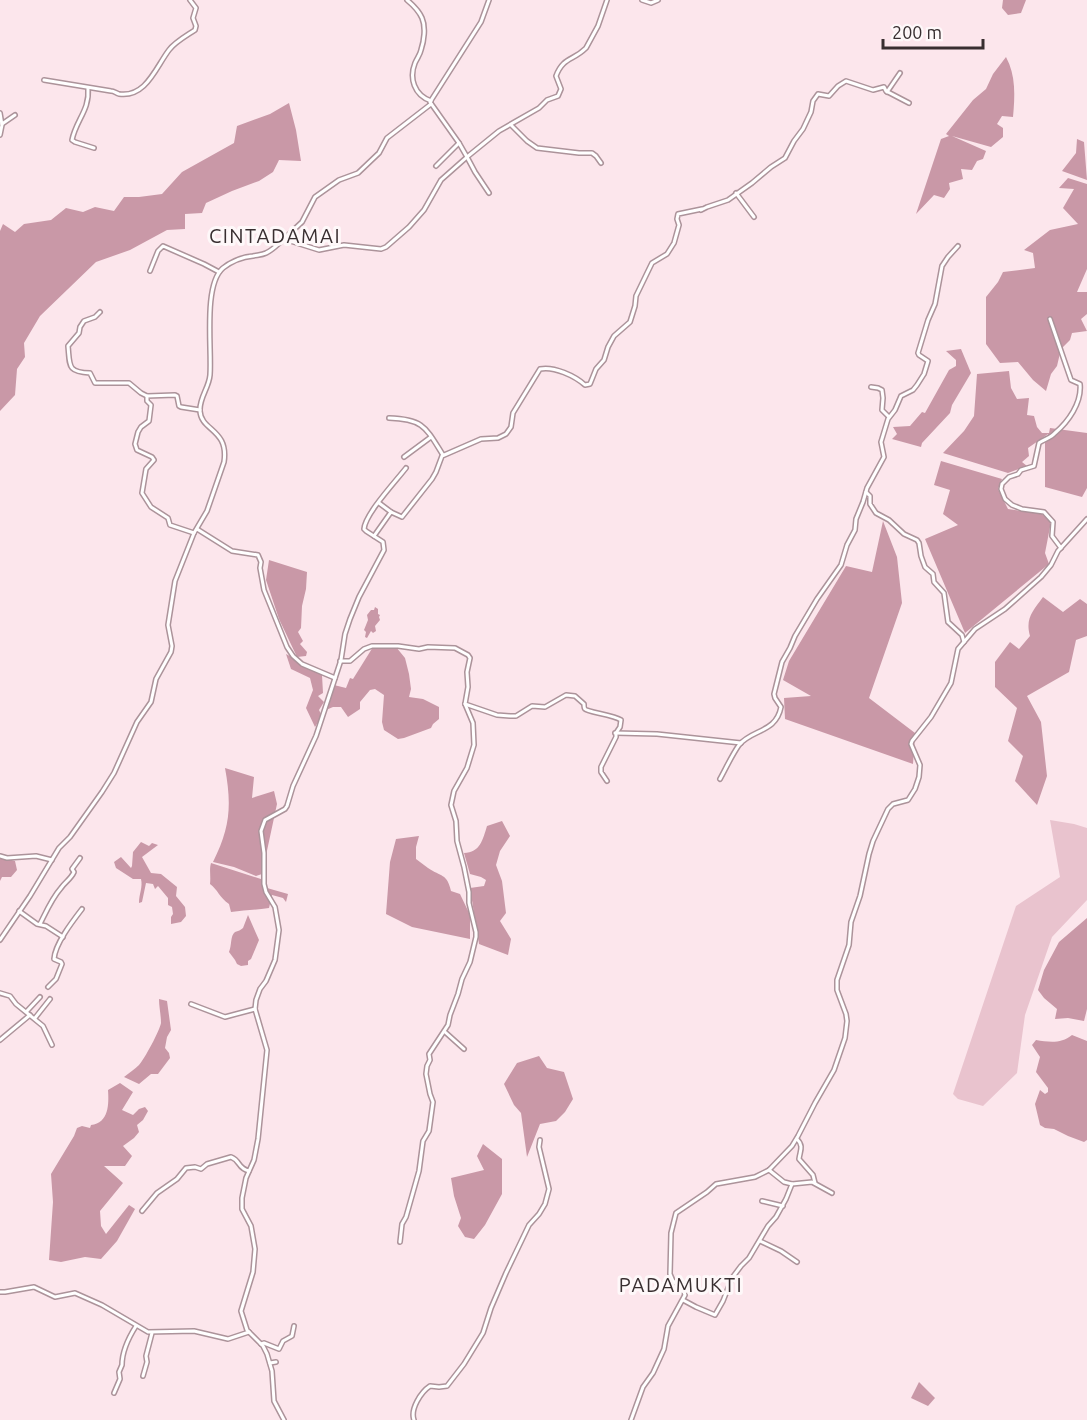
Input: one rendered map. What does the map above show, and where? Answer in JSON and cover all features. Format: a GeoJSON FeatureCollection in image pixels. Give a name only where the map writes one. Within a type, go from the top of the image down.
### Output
{"type":"FeatureCollection","features":[{"type":"Feature","properties":{"kind":"street"},"geometry":{"type":"LineString","coordinates":[[407,0],[418,11],[423,19],[424,27],[422,48],[415,64],[412,82],[417,91],[431,102],[489,193]]}},
{"type":"Feature","properties":{"kind":"street"},"geometry":{"type":"LineString","coordinates":[[0,940],[58,848],[70,837],[114,773],[132,730],[151,702],[156,679],[171,652],[168,625],[175,581],[194,533],[207,511],[224,462],[224,447],[219,435],[204,421],[200,410],[203,393],[209,380],[212,294],[219,272],[228,264],[243,257],[267,253],[302,222],[315,197],[339,180],[358,173],[379,153],[387,138],[431,102],[481,22],[489,0]]}},
{"type":"Feature","properties":{"kind":"street"},"geometry":{"type":"LineString","coordinates":[[284,239],[319,250],[344,245],[381,249],[386,247],[424,210],[441,180],[467,157],[499,131],[539,108],[546,101],[558,96],[561,87],[556,76],[560,66],[586,48],[598,26],[607,0]]}},
{"type":"Feature","properties":{"kind":"street"},"geometry":{"type":"LineString","coordinates":[[642,0],[651,3],[658,0]]}},
{"type":"Feature","properties":{"kind":"street"},"geometry":{"type":"LineString","coordinates":[[44,80],[114,91],[120,94],[136,92],[156,71],[171,47],[195,30],[193,19],[196,8],[191,1]]}},
{"type":"Feature","properties":{"kind":"street"},"geometry":{"type":"LineString","coordinates":[[887,92],[900,74]]}},
{"type":"Feature","properties":{"kind":"street"},"geometry":{"type":"LineString","coordinates":[[379,503],[402,517],[432,479],[443,455],[481,439],[498,438],[506,434],[511,427],[513,413],[542,368],[576,377],[585,385],[590,384],[614,336],[630,322],[636,294],[652,263],[667,254],[674,243],[679,225],[678,214],[701,210],[727,200],[785,158],[807,121],[813,101],[818,94],[829,96],[846,81],[873,90],[884,87],[887,92],[909,103]]}},
{"type":"Feature","properties":{"kind":"street"},"geometry":{"type":"LineString","coordinates":[[88,87],[88,101],[72,140],[94,148]]}},
{"type":"Feature","properties":{"kind":"street"},"geometry":{"type":"LineString","coordinates":[[0,113],[2,124],[0,135]]}},
{"type":"Feature","properties":{"kind":"street"},"geometry":{"type":"LineString","coordinates":[[2,124],[15,115]]}},
{"type":"Feature","properties":{"kind":"street"},"geometry":{"type":"LineString","coordinates":[[511,125],[537,148],[590,153],[596,155],[601,163]]}},
{"type":"Feature","properties":{"kind":"street"},"geometry":{"type":"LineString","coordinates":[[436,166],[459,143]]}},
{"type":"Feature","properties":{"kind":"street"},"geometry":{"type":"LineString","coordinates":[[736,194],[754,217]]}},
{"type":"Feature","properties":{"kind":"street"},"geometry":{"type":"LineString","coordinates":[[150,271],[158,251],[163,246],[219,272]]}},
{"type":"Feature","properties":{"kind":"street"},"geometry":{"type":"LineString","coordinates":[[720,779],[741,743],[774,723],[778,716],[781,707],[774,694],[782,662],[818,598],[839,568],[855,530],[856,519],[865,492],[884,456],[881,442],[889,417],[894,412],[901,396],[915,388],[924,374],[928,361],[918,353],[935,304],[942,266],[958,246]]}},
{"type":"Feature","properties":{"kind":"street"},"geometry":{"type":"LineString","coordinates":[[100,312],[95,317],[84,321],[79,333],[68,346],[71,368],[74,371],[90,374],[94,383],[129,383],[147,396],[175,395],[179,406],[200,410]]}},
{"type":"Feature","properties":{"kind":"street"},"geometry":{"type":"LineString","coordinates":[[1050,320],[1071,380],[1080,384],[1080,394],[1075,409],[1064,426],[1053,436],[1039,443],[1034,465],[1009,477],[1002,484],[1001,489],[1009,503],[1022,509],[1043,512],[1052,520],[1054,523],[1052,536],[1061,548]]}},
{"type":"Feature","properties":{"kind":"street"},"geometry":{"type":"LineString","coordinates":[[871,387],[882,390],[882,409],[889,417]]}},
{"type":"Feature","properties":{"kind":"street"},"geometry":{"type":"LineString","coordinates":[[147,396],[147,401],[151,405],[150,417],[149,421],[139,430],[135,444],[137,450],[154,460],[146,469],[142,488],[144,497],[151,507],[168,518],[170,525],[194,533]]}},
{"type":"Feature","properties":{"kind":"street"},"geometry":{"type":"LineString","coordinates":[[390,418],[403,418],[422,425],[443,455]]}},
{"type":"Feature","properties":{"kind":"street"},"geometry":{"type":"LineString","coordinates":[[404,457],[431,437]]}},
{"type":"Feature","properties":{"kind":"street"},"geometry":{"type":"LineString","coordinates":[[284,1420],[274,1401],[270,1363],[261,1344],[249,1332],[241,1308],[253,1272],[254,1260],[254,1239],[242,1204],[245,1180],[254,1160],[258,1139],[267,1050],[255,1009],[260,989],[275,960],[279,930],[275,907],[264,884],[262,827],[265,820],[287,806],[293,786],[316,736],[340,662],[350,619],[384,550],[382,542],[364,527],[406,468]]}},
{"type":"Feature","properties":{"kind":"street"},"geometry":{"type":"LineString","coordinates":[[865,492],[870,496],[870,504],[876,513],[919,543],[921,556],[926,567],[933,574],[933,582],[944,593],[948,622],[962,635],[964,643]]}},
{"type":"Feature","properties":{"kind":"street"},"geometry":{"type":"LineString","coordinates":[[374,536],[391,512]]}},
{"type":"Feature","properties":{"kind":"street"},"geometry":{"type":"LineString","coordinates":[[631,1420],[643,1387],[653,1373],[664,1349],[668,1326],[685,1295],[671,1278],[671,1233],[676,1213],[716,1184],[754,1177],[769,1170],[797,1139],[834,1070],[847,1027],[846,1014],[837,990],[837,980],[849,945],[851,922],[860,896],[868,854],[888,809],[893,804],[908,800],[915,789],[920,765],[911,744],[931,717],[951,683],[957,652],[975,629],[1005,609],[1041,577],[1052,565],[1061,548],[1087,519]]}},
{"type":"Feature","properties":{"kind":"street"},"geometry":{"type":"LineString","coordinates":[[197,529],[232,551],[258,555],[264,590],[287,647],[302,664],[335,678]]}},
{"type":"Feature","properties":{"kind":"street"},"geometry":{"type":"LineString","coordinates":[[340,662],[350,661],[368,646],[419,649],[457,648],[470,658],[465,704],[473,723],[474,744],[467,768],[454,792],[451,805],[456,821],[457,841],[469,892],[476,937],[469,965],[462,979],[448,1025],[429,1054],[430,1061],[426,1072],[433,1102],[429,1131],[423,1141],[419,1171],[402,1224],[400,1242]]}},
{"type":"Feature","properties":{"kind":"street"},"geometry":{"type":"LineString","coordinates":[[465,704],[499,716],[513,716],[532,706],[545,707],[566,695],[571,695],[582,702],[587,712],[615,716],[620,719],[620,727],[615,733],[616,737],[601,767],[601,772],[607,781]]}},
{"type":"Feature","properties":{"kind":"street"},"geometry":{"type":"LineString","coordinates":[[615,733],[657,734],[741,743]]}},
{"type":"Feature","properties":{"kind":"street"},"geometry":{"type":"LineString","coordinates":[[0,856],[8,858],[36,856],[52,860]]}},
{"type":"Feature","properties":{"kind":"street"},"geometry":{"type":"LineString","coordinates":[[40,924],[52,900],[71,878],[74,872],[73,866],[80,858]]}},
{"type":"Feature","properties":{"kind":"street"},"geometry":{"type":"LineString","coordinates":[[48,987],[56,979],[62,964],[54,960],[55,951],[68,927],[82,909]]}},
{"type":"Feature","properties":{"kind":"street"},"geometry":{"type":"LineString","coordinates":[[19,911],[37,924],[46,926],[63,937]]}},
{"type":"Feature","properties":{"kind":"street"},"geometry":{"type":"LineString","coordinates":[[0,993],[10,996],[16,1004],[44,1027],[52,1045]]}},
{"type":"Feature","properties":{"kind":"street"},"geometry":{"type":"LineString","coordinates":[[27,1011],[40,997]]}},
{"type":"Feature","properties":{"kind":"street"},"geometry":{"type":"LineString","coordinates":[[34,1018],[50,999]]}},
{"type":"Feature","properties":{"kind":"street"},"geometry":{"type":"LineString","coordinates":[[191,1004],[225,1017],[255,1009]]}},
{"type":"Feature","properties":{"kind":"street"},"geometry":{"type":"LineString","coordinates":[[0,1040],[30,1015]]}},
{"type":"Feature","properties":{"kind":"street"},"geometry":{"type":"LineString","coordinates":[[445,1032],[464,1049]]}},
{"type":"Feature","properties":{"kind":"street"},"geometry":{"type":"LineString","coordinates":[[797,1139],[802,1148],[799,1159],[813,1175],[815,1183]]}},
{"type":"Feature","properties":{"kind":"street"},"geometry":{"type":"LineString","coordinates":[[414,1420],[413,1411],[424,1392],[430,1386],[442,1387],[449,1384],[482,1335],[491,1308],[529,1225],[545,1204],[549,1189],[539,1147],[540,1140]]}},
{"type":"Feature","properties":{"kind":"street"},"geometry":{"type":"LineString","coordinates":[[142,1211],[157,1193],[177,1179],[186,1168],[201,1169],[207,1164],[231,1157],[237,1160],[240,1168],[249,1171]]}},
{"type":"Feature","properties":{"kind":"street"},"geometry":{"type":"LineString","coordinates":[[769,1170],[784,1182],[815,1183],[832,1193]]}},
{"type":"Feature","properties":{"kind":"street"},"geometry":{"type":"LineString","coordinates":[[683,1299],[715,1315],[732,1278],[749,1258],[776,1217],[792,1184]]}},
{"type":"Feature","properties":{"kind":"street"},"geometry":{"type":"LineString","coordinates":[[762,1200],[783,1206]]}},
{"type":"Feature","properties":{"kind":"street"},"geometry":{"type":"LineString","coordinates":[[760,1241],[797,1262]]}},
{"type":"Feature","properties":{"kind":"street"},"geometry":{"type":"LineString","coordinates":[[664,1285],[671,1278]]}},
{"type":"Feature","properties":{"kind":"street"},"geometry":{"type":"LineString","coordinates":[[0,1292],[34,1287],[56,1297],[75,1293],[152,1333],[194,1331],[228,1339],[249,1332]]}},
{"type":"Feature","properties":{"kind":"street"},"geometry":{"type":"LineString","coordinates":[[114,1393],[120,1379],[119,1372],[125,1349],[136,1326]]}},
{"type":"Feature","properties":{"kind":"street"},"geometry":{"type":"LineString","coordinates":[[261,1344],[279,1349],[282,1341],[292,1336],[294,1326]]}},
{"type":"Feature","properties":{"kind":"street"},"geometry":{"type":"LineString","coordinates":[[143,1376],[152,1333]]}},
{"type":"Feature","properties":{"kind":"street"},"geometry":{"type":"LineString","coordinates":[[270,1363],[276,1362]]}},
{"type":"Feature","properties":{"kind":"shaded area"},"geometry":{"type":"Polygon","coordinates":[[[1003,0],[1026,0],[1021,13],[1008,15],[1002,8],[1003,0]]]}},
{"type":"Feature","properties":{"kind":"shaded area"},"geometry":{"type":"Polygon","coordinates":[[[1006,57],[1013,79],[1014,102],[1013,117],[1002,116],[997,124],[1003,128],[1003,137],[991,147],[952,136],[986,151],[983,159],[977,161],[972,170],[961,169],[963,179],[949,183],[950,189],[944,198],[934,195],[916,214],[941,139],[949,136],[946,134],[973,100],[986,89],[993,74],[1006,57]]]}},
{"type":"Feature","properties":{"kind":"shaded area"},"geometry":{"type":"Polygon","coordinates":[[[289,103],[301,161],[279,160],[273,172],[259,181],[206,203],[202,213],[185,214],[185,229],[167,230],[130,250],[96,262],[40,316],[24,343],[25,357],[17,369],[15,395],[0,411],[0,231],[3,224],[15,232],[24,224],[51,220],[66,208],[83,212],[95,207],[114,211],[124,197],[162,194],[182,172],[234,143],[237,126],[270,114],[289,103]]]}},
{"type":"Feature","properties":{"kind":"shaded area"},"geometry":{"type":"Polygon","coordinates":[[[1077,139],[1084,142],[1087,180],[1062,171],[1076,153],[1077,139]]]}},
{"type":"Feature","properties":{"kind":"shaded area"},"geometry":{"type":"Polygon","coordinates":[[[1068,178],[1087,184],[1087,269],[1077,292],[1087,292],[1087,314],[1081,319],[1087,331],[1072,333],[1070,340],[1061,349],[1057,366],[1051,374],[1046,391],[1018,362],[1000,363],[986,344],[986,297],[1003,272],[1035,268],[1033,253],[1024,250],[1050,230],[1078,224],[1063,208],[1074,189],[1059,188],[1068,178]]]}},
{"type":"Feature","properties":{"kind":"shaded area"},"geometry":{"type":"Polygon","coordinates":[[[961,349],[971,373],[952,405],[950,413],[922,443],[921,447],[892,439],[897,434],[893,427],[910,426],[922,412],[925,413],[949,370],[956,366],[956,360],[946,351],[961,349]]]}},
{"type":"Feature","properties":{"kind":"shaded area"},"geometry":{"type":"Polygon","coordinates":[[[1009,371],[1011,388],[1017,399],[1029,398],[1027,415],[1034,416],[1037,427],[1042,433],[1049,433],[1050,428],[1087,433],[1087,488],[1082,497],[1045,487],[1045,443],[1048,434],[1028,448],[1029,456],[1022,462],[1027,466],[1008,473],[943,453],[964,431],[974,416],[977,374],[1009,371]]]}},
{"type":"Feature","properties":{"kind":"shaded area"},"geometry":{"type":"Polygon","coordinates":[[[941,461],[1002,479],[998,489],[1008,509],[1042,514],[1051,522],[1045,553],[1049,564],[965,633],[925,539],[958,525],[943,514],[950,490],[934,485],[941,461]]]}},
{"type":"Feature","properties":{"kind":"shaded area"},"geometry":{"type":"Polygon","coordinates":[[[883,521],[897,557],[902,603],[869,698],[915,733],[913,764],[785,719],[784,698],[811,696],[783,680],[789,661],[846,566],[872,572],[883,521]]]}},
{"type":"Feature","properties":{"kind":"shaded area"},"geometry":{"type":"Polygon","coordinates":[[[269,560],[307,572],[301,628],[298,632],[303,641],[300,644],[307,652],[306,656],[297,657],[279,619],[266,580],[269,560]]]}},
{"type":"Feature","properties":{"kind":"shaded area"},"geometry":{"type":"Polygon","coordinates":[[[1043,597],[1063,612],[1080,599],[1087,604],[1087,636],[1076,640],[1069,672],[1027,696],[1041,722],[1047,776],[1037,805],[1015,781],[1023,756],[1008,741],[1017,708],[995,687],[995,662],[1010,642],[1019,649],[1030,636],[1029,619],[1043,597]]]}},
{"type":"Feature","properties":{"kind":"shaded area"},"geometry":{"type":"Polygon","coordinates":[[[375,607],[378,609],[380,620],[375,626],[376,631],[373,633],[371,631],[367,638],[364,630],[368,620],[367,615],[375,607]]]}},
{"type":"Feature","properties":{"kind":"shaded area"},"geometry":{"type":"Polygon","coordinates":[[[373,647],[396,647],[405,658],[411,689],[409,697],[423,699],[439,707],[439,719],[431,728],[398,739],[384,730],[382,722],[384,695],[375,689],[370,690],[360,702],[360,709],[348,717],[341,707],[326,710],[334,685],[346,688],[350,678],[353,679],[373,647]]]}},
{"type":"Feature","properties":{"kind":"shaded area"},"geometry":{"type":"Polygon","coordinates":[[[286,654],[322,675],[323,693],[318,696],[324,702],[319,710],[322,716],[315,727],[306,708],[313,690],[310,678],[291,669],[286,654]]]}},
{"type":"Feature","properties":{"kind":"shaded area"},"geometry":{"type":"Polygon","coordinates":[[[225,768],[254,777],[252,798],[274,791],[277,804],[262,874],[256,876],[213,862],[223,838],[228,816],[225,768]]]}},
{"type":"Feature","properties":{"kind":"shaded area"},"geometry":{"type":"Polygon","coordinates":[[[1050,820],[1087,828],[1087,900],[1052,937],[1025,1015],[1017,1073],[983,1106],[958,1099],[953,1094],[1016,906],[1060,877],[1050,820]]]}},
{"type":"Feature","properties":{"kind":"shaded area"},"geometry":{"type":"Polygon","coordinates":[[[502,821],[510,836],[500,851],[496,865],[502,881],[506,913],[500,921],[511,939],[508,955],[479,944],[470,888],[484,886],[486,880],[470,874],[464,853],[477,848],[487,826],[502,821]]]}},
{"type":"Feature","properties":{"kind":"shaded area"},"geometry":{"type":"Polygon","coordinates":[[[419,836],[416,859],[443,876],[448,881],[451,891],[460,894],[470,915],[470,939],[412,927],[386,914],[390,862],[396,839],[419,836]]]}},
{"type":"Feature","properties":{"kind":"shaded area"},"geometry":{"type":"Polygon","coordinates":[[[141,842],[149,846],[152,843],[158,845],[142,857],[151,873],[161,874],[177,887],[176,896],[185,907],[186,916],[181,922],[171,924],[172,907],[168,905],[168,898],[158,886],[155,889],[153,884],[146,883],[142,902],[139,903],[141,879],[133,879],[116,868],[114,862],[121,857],[131,868],[133,852],[141,842]]]}},
{"type":"Feature","properties":{"kind":"shaded area"},"geometry":{"type":"Polygon","coordinates":[[[0,857],[15,861],[17,870],[11,877],[2,877],[0,881],[0,857]]]}},
{"type":"Feature","properties":{"kind":"shaded area"},"geometry":{"type":"Polygon","coordinates":[[[211,863],[267,881],[267,888],[288,894],[286,902],[283,898],[272,895],[269,908],[231,912],[229,904],[210,884],[211,863]]]}},
{"type":"Feature","properties":{"kind":"shaded area"},"geometry":{"type":"Polygon","coordinates":[[[248,915],[259,940],[248,965],[241,966],[229,952],[233,934],[243,928],[248,915]]]}},
{"type":"Feature","properties":{"kind":"shaded area"},"geometry":{"type":"Polygon","coordinates":[[[1087,918],[1087,1009],[1084,1021],[1068,1018],[1055,1019],[1057,1009],[1038,990],[1044,970],[1059,942],[1087,918]]]}},
{"type":"Feature","properties":{"kind":"shaded area"},"geometry":{"type":"Polygon","coordinates":[[[159,999],[167,1001],[171,1030],[165,1048],[170,1058],[158,1074],[151,1074],[139,1084],[124,1077],[141,1062],[158,1032],[161,1023],[159,999]]]}},
{"type":"Feature","properties":{"kind":"shaded area"},"geometry":{"type":"Polygon","coordinates":[[[1072,1035],[1087,1041],[1087,1140],[1084,1142],[1040,1125],[1035,1104],[1040,1090],[1045,1094],[1048,1088],[1036,1072],[1040,1057],[1032,1045],[1036,1040],[1059,1041],[1072,1035]]]}},
{"type":"Feature","properties":{"kind":"shaded area"},"geometry":{"type":"Polygon","coordinates":[[[539,1056],[547,1068],[564,1072],[573,1099],[556,1121],[540,1124],[527,1157],[521,1113],[514,1105],[504,1084],[517,1063],[539,1056]]]}},
{"type":"Feature","properties":{"kind":"shaded area"},"geometry":{"type":"Polygon","coordinates":[[[120,1083],[133,1092],[122,1110],[133,1115],[145,1107],[148,1111],[137,1125],[139,1132],[123,1146],[132,1156],[125,1166],[104,1166],[123,1183],[100,1211],[101,1226],[106,1234],[129,1205],[135,1209],[117,1241],[101,1259],[85,1257],[61,1262],[49,1260],[53,1202],[51,1174],[77,1128],[82,1126],[90,1128],[91,1125],[105,1117],[108,1107],[108,1090],[120,1083]]]}},
{"type":"Feature","properties":{"kind":"shaded area"},"geometry":{"type":"Polygon","coordinates":[[[483,1144],[502,1159],[502,1194],[485,1225],[474,1239],[465,1237],[458,1226],[461,1218],[451,1178],[484,1170],[477,1156],[483,1144]]]}},
{"type":"Feature","properties":{"kind":"shaded area"},"geometry":{"type":"Polygon","coordinates":[[[919,1382],[935,1398],[928,1406],[911,1398],[919,1382]]]}},
{"type":"Feature","properties":{"kind":"district","name":"CINTADAMAI"},"geometry":{"type":"Point","coordinates":[275,236]}},
{"type":"Feature","properties":{"kind":"district","name":"PADAMUKTI"},"geometry":{"type":"Point","coordinates":[681,1285]}}]}
